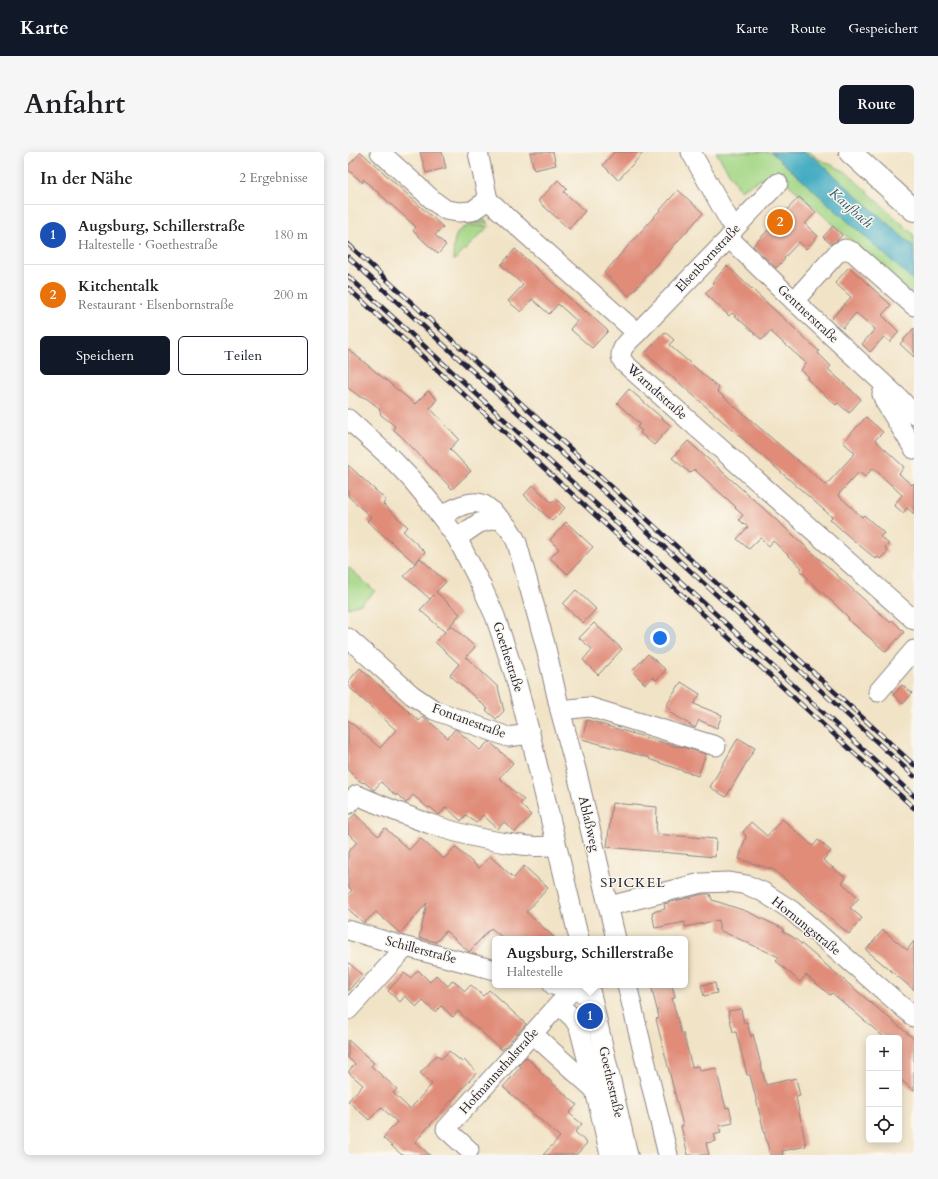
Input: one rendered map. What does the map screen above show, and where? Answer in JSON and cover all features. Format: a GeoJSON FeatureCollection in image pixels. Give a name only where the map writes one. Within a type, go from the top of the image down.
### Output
{"type":"FeatureCollection","features":[{"type":"Feature","properties":{"kind":"main road"},"geometry":{"type":"LineString","coordinates":[[850,152],[914,210]]}},
{"type":"Feature","properties":{"kind":"street"},"geometry":{"type":"LineString","coordinates":[[380,152],[435,202],[446,210],[459,212],[472,211],[488,200]]}},
{"type":"Feature","properties":{"kind":"street"},"geometry":{"type":"LineString","coordinates":[[478,152],[488,200],[637,333]]}},
{"type":"Feature","properties":{"kind":"street","name":"Gentnerstraße"},"geometry":{"type":"LineString","coordinates":[[691,152],[732,234],[794,301],[914,414]]}},
{"type":"Feature","properties":{"kind":"street","name":"Elsenbornstraße"},"geometry":{"type":"LineString","coordinates":[[637,333],[732,234],[778,183]]}},
{"type":"Feature","properties":{"kind":"street"},"geometry":{"type":"LineString","coordinates":[[794,301],[838,252],[845,249],[853,252],[914,306]]}},
{"type":"Feature","properties":{"kind":"street","name":"Warndtstraße"},"geometry":{"type":"LineString","coordinates":[[637,333],[621,352],[621,360],[914,620]]}},
{"type":"Feature","properties":{"kind":"street"},"geometry":{"type":"LineString","coordinates":[[887,387],[882,394],[884,402],[914,449]]}},
{"type":"Feature","properties":{"kind":"street","name":"Goethestraße"},"geometry":{"type":"LineString","coordinates":[[348,420],[374,442],[402,470],[441,516],[457,538],[481,586],[506,646],[530,734],[578,936]]}},
{"type":"Feature","properties":{"kind":"street","name":"Ablaßweg"},"geometry":{"type":"LineString","coordinates":[[441,516],[455,508],[475,502],[484,504],[512,532],[517,543],[545,644],[615,936]]}},
{"type":"Feature","properties":{"kind":"street"},"geometry":{"type":"LineString","coordinates":[[457,538],[479,523],[498,518]]}},
{"type":"Feature","properties":{"kind":"street","name":"Fontanestraße"},"geometry":{"type":"LineString","coordinates":[[351,647],[412,695],[434,710],[508,737],[530,734]]}},
{"type":"Feature","properties":{"kind":"street"},"geometry":{"type":"LineString","coordinates":[[878,692],[914,650]]}},
{"type":"Feature","properties":{"kind":"street"},"geometry":{"type":"LineString","coordinates":[[560,710],[576,707],[589,707],[716,746]]}},
{"type":"Feature","properties":{"kind":"street"},"geometry":{"type":"LineString","coordinates":[[348,804],[356,795],[427,824],[487,841],[543,848],[556,845]]}},
{"type":"Feature","properties":{"kind":"street","name":"Hornungstraße"},"geometry":{"type":"LineString","coordinates":[[609,906],[701,883],[729,882],[747,885],[763,892],[791,910],[914,1017]]}},
{"type":"Feature","properties":{"kind":"street","name":"Schillerstraße"},"geometry":{"type":"LineString","coordinates":[[348,930],[492,969]]}},
{"type":"Feature","properties":{"kind":"street"},"geometry":{"type":"LineString","coordinates":[[348,1010],[406,947]]}},
{"type":"Feature","properties":{"kind":"street"},"geometry":{"type":"LineString","coordinates":[[572,988],[585,990]]}},
{"type":"Feature","properties":{"kind":"street"},"geometry":{"type":"LineString","coordinates":[[628,988],[668,1155]]}},
{"type":"Feature","properties":{"kind":"street","name":"Goethestraße"},"geometry":{"type":"LineString","coordinates":[[585,990],[628,1155]]}},
{"type":"Feature","properties":{"kind":"street","name":"Hofmannsthalstraße"},"geometry":{"type":"LineString","coordinates":[[469,1150],[446,1129],[559,1005],[585,990]]}},
{"type":"Feature","properties":{"kind":"street","name":"Goethestraße"},"geometry":{"type":"LineString","coordinates":[[559,1005],[573,1018],[579,1027],[610,1155]]}},
{"type":"Feature","properties":{"kind":"street","name":"Goethestraße"},"geometry":{"type":"LineString","coordinates":[[533,1034],[595,1090]]}},
{"type":"Feature","properties":{"kind":"green space"},"geometry":{"type":"Polygon","coordinates":[[[716,152],[810,152],[817,158],[846,172],[914,235],[914,297],[775,172],[740,190],[716,152]]]}},
{"type":"Feature","properties":{"kind":"green space"},"geometry":{"type":"Polygon","coordinates":[[[466,219],[484,219],[488,223],[466,224],[463,221],[466,219]]]}},
{"type":"Feature","properties":{"kind":"green space"},"geometry":{"type":"Polygon","coordinates":[[[468,226],[489,226],[454,261],[454,243],[459,231],[468,226]]]}},
{"type":"Feature","properties":{"kind":"green space"},"geometry":{"type":"Polygon","coordinates":[[[348,567],[375,591],[361,604],[348,608],[348,567]]]}},
{"type":"Feature","properties":{"kind":"water","name":"Kaufbach"},"geometry":{"type":"Polygon","coordinates":[[[771,152],[804,152],[816,159],[914,247],[914,281],[771,152]]]}},
{"type":"Feature","properties":{"kind":"building"},"geometry":{"type":"Polygon","coordinates":[[[361,152],[443,227],[435,235],[446,245],[438,254],[413,231],[416,227],[363,179],[363,183],[348,170],[348,166],[361,152]]]}},
{"type":"Feature","properties":{"kind":"building"},"geometry":{"type":"Polygon","coordinates":[[[420,152],[442,152],[446,168],[426,173],[420,152]]]}},
{"type":"Feature","properties":{"kind":"building"},"geometry":{"type":"Polygon","coordinates":[[[530,152],[553,152],[556,165],[534,170],[530,152]]]}},
{"type":"Feature","properties":{"kind":"building"},"geometry":{"type":"Polygon","coordinates":[[[614,152],[644,152],[618,180],[603,165],[614,152]]]}},
{"type":"Feature","properties":{"kind":"building"},"geometry":{"type":"Polygon","coordinates":[[[558,180],[567,189],[564,192],[585,211],[569,229],[538,201],[558,180]]]}},
{"type":"Feature","properties":{"kind":"building"},"geometry":{"type":"Polygon","coordinates":[[[678,190],[703,213],[629,296],[604,273],[678,190]]]}},
{"type":"Feature","properties":{"kind":"building"},"geometry":{"type":"Polygon","coordinates":[[[799,197],[816,212],[805,224],[818,236],[806,249],[799,242],[776,268],[753,246],[799,197]]]}},
{"type":"Feature","properties":{"kind":"building"},"geometry":{"type":"Polygon","coordinates":[[[833,226],[842,235],[838,240],[831,244],[823,237],[833,226]]]}},
{"type":"Feature","properties":{"kind":"building"},"geometry":{"type":"Polygon","coordinates":[[[515,249],[608,331],[592,348],[570,329],[577,321],[558,304],[549,314],[532,299],[521,312],[508,301],[523,285],[501,265],[515,249]]]}},
{"type":"Feature","properties":{"kind":"building"},"geometry":{"type":"Polygon","coordinates":[[[727,266],[819,351],[818,353],[831,366],[828,369],[861,399],[849,413],[838,403],[836,405],[807,379],[809,377],[801,370],[806,363],[770,331],[762,340],[732,313],[729,316],[705,293],[714,285],[712,283],[727,266]]]}},
{"type":"Feature","properties":{"kind":"building"},"geometry":{"type":"Polygon","coordinates":[[[849,267],[891,305],[882,315],[899,332],[890,342],[884,337],[870,352],[862,344],[875,329],[856,313],[843,328],[832,318],[851,297],[835,283],[849,267]]]}},
{"type":"Feature","properties":{"kind":"building"},"geometry":{"type":"Polygon","coordinates":[[[914,328],[914,357],[900,344],[914,328]]]}},
{"type":"Feature","properties":{"kind":"building"},"geometry":{"type":"Polygon","coordinates":[[[665,332],[674,340],[669,345],[719,388],[717,391],[826,485],[855,453],[843,442],[866,417],[883,432],[875,440],[904,467],[899,474],[912,485],[914,483],[914,514],[907,508],[903,513],[894,505],[902,495],[873,468],[865,477],[859,472],[838,495],[862,517],[864,515],[884,533],[880,537],[889,544],[885,548],[888,551],[880,559],[878,557],[876,559],[846,534],[830,519],[832,517],[645,353],[665,332]]]}},
{"type":"Feature","properties":{"kind":"building"},"geometry":{"type":"Polygon","coordinates":[[[348,349],[415,404],[428,391],[437,399],[430,408],[459,439],[450,449],[471,471],[452,489],[393,429],[395,426],[381,415],[379,408],[366,398],[360,397],[348,388],[348,349]]]}},
{"type":"Feature","properties":{"kind":"building"},"geometry":{"type":"Polygon","coordinates":[[[629,389],[671,426],[654,445],[640,433],[642,431],[637,427],[640,424],[617,403],[629,389]]]}},
{"type":"Feature","properties":{"kind":"building"},"geometry":{"type":"Polygon","coordinates":[[[688,441],[850,587],[890,622],[892,620],[904,632],[886,652],[848,619],[849,618],[835,604],[806,578],[807,577],[800,571],[802,568],[773,541],[769,546],[760,538],[749,549],[737,539],[748,527],[739,520],[743,515],[694,469],[690,473],[672,458],[688,441]]]}},
{"type":"Feature","properties":{"kind":"building"},"geometry":{"type":"Polygon","coordinates":[[[348,465],[386,500],[383,504],[408,527],[403,531],[425,552],[415,563],[367,521],[371,517],[348,496],[348,465]]]}},
{"type":"Feature","properties":{"kind":"building"},"geometry":{"type":"Polygon","coordinates":[[[533,485],[552,503],[556,499],[565,508],[552,521],[524,495],[533,485]]]}},
{"type":"Feature","properties":{"kind":"building"},"geometry":{"type":"Polygon","coordinates":[[[566,522],[593,547],[568,574],[550,558],[559,549],[550,540],[566,522]]]}},
{"type":"Feature","properties":{"kind":"building"},"geometry":{"type":"Polygon","coordinates":[[[420,558],[446,582],[436,592],[460,614],[447,629],[451,625],[475,647],[466,657],[498,687],[504,711],[496,719],[486,710],[488,709],[450,675],[459,664],[435,642],[445,632],[420,610],[434,595],[430,599],[404,576],[420,558]]]}},
{"type":"Feature","properties":{"kind":"building"},"geometry":{"type":"Polygon","coordinates":[[[576,590],[596,609],[583,623],[563,604],[576,590]]]}},
{"type":"Feature","properties":{"kind":"building"},"geometry":{"type":"Polygon","coordinates":[[[594,623],[622,649],[598,675],[583,660],[592,649],[579,638],[594,623]]]}},
{"type":"Feature","properties":{"kind":"building"},"geometry":{"type":"Polygon","coordinates":[[[648,654],[666,670],[656,680],[653,677],[645,684],[632,671],[648,654]]]}},
{"type":"Feature","properties":{"kind":"building"},"geometry":{"type":"Polygon","coordinates":[[[360,668],[419,721],[423,716],[448,738],[455,729],[480,750],[488,742],[490,742],[513,763],[499,778],[524,800],[520,804],[531,815],[515,832],[504,822],[498,829],[483,815],[476,823],[466,815],[461,821],[446,807],[439,815],[413,795],[406,803],[381,782],[374,790],[364,782],[363,783],[357,779],[348,770],[348,720],[380,748],[396,730],[348,686],[348,682],[360,668]]]}},
{"type":"Feature","properties":{"kind":"building"},"geometry":{"type":"Polygon","coordinates":[[[681,682],[700,694],[694,704],[722,715],[717,728],[699,720],[695,728],[670,712],[671,710],[666,706],[681,682]]]}},
{"type":"Feature","properties":{"kind":"building"},"geometry":{"type":"Polygon","coordinates":[[[902,685],[912,693],[903,704],[893,695],[902,685]]]}},
{"type":"Feature","properties":{"kind":"building"},"geometry":{"type":"Polygon","coordinates":[[[587,720],[706,754],[698,776],[649,759],[650,758],[582,739],[587,720]]]}},
{"type":"Feature","properties":{"kind":"building"},"geometry":{"type":"Polygon","coordinates":[[[738,738],[755,748],[726,797],[710,787],[738,738]]]}},
{"type":"Feature","properties":{"kind":"building"},"geometry":{"type":"Polygon","coordinates":[[[612,803],[657,807],[656,834],[716,839],[715,857],[607,847],[612,803]]]}},
{"type":"Feature","properties":{"kind":"building"},"geometry":{"type":"Polygon","coordinates":[[[355,814],[378,836],[385,828],[409,850],[420,838],[444,859],[455,847],[479,868],[490,856],[514,878],[524,866],[548,888],[526,912],[553,936],[500,936],[491,928],[469,952],[446,931],[436,942],[419,938],[427,903],[400,933],[376,912],[364,923],[348,909],[348,895],[352,890],[348,887],[348,852],[357,842],[348,833],[348,822],[355,814]]]}},
{"type":"Feature","properties":{"kind":"building"},"geometry":{"type":"Polygon","coordinates":[[[782,819],[813,846],[818,840],[831,851],[823,860],[846,878],[842,883],[859,898],[850,908],[862,918],[849,934],[774,870],[739,859],[746,836],[743,832],[751,822],[767,836],[782,819]]]}},
{"type":"Feature","properties":{"kind":"building"},"geometry":{"type":"Polygon","coordinates":[[[703,894],[710,894],[712,900],[746,911],[784,929],[783,932],[793,937],[914,1039],[914,1091],[902,1081],[902,1035],[881,1035],[832,993],[830,995],[806,975],[800,982],[776,961],[779,957],[719,930],[719,920],[685,927],[685,922],[655,928],[652,912],[665,909],[664,904],[703,894]]]}},
{"type":"Feature","properties":{"kind":"building"},"geometry":{"type":"Polygon","coordinates":[[[883,930],[907,950],[914,941],[914,990],[866,950],[883,930]]]}},
{"type":"Feature","properties":{"kind":"building"},"geometry":{"type":"Polygon","coordinates":[[[348,962],[362,975],[348,991],[348,962]]]}},
{"type":"Feature","properties":{"kind":"building"},"geometry":{"type":"Polygon","coordinates":[[[418,970],[430,982],[436,975],[448,986],[453,980],[465,991],[471,985],[483,996],[489,990],[526,1024],[502,1050],[458,1011],[453,1017],[441,1006],[435,1012],[423,1001],[417,1007],[405,996],[400,1002],[388,991],[404,973],[411,978],[418,970]]]}},
{"type":"Feature","properties":{"kind":"building"},"geometry":{"type":"Polygon","coordinates":[[[715,983],[717,993],[704,996],[701,985],[715,983]]]}},
{"type":"Feature","properties":{"kind":"building"},"geometry":{"type":"Polygon","coordinates":[[[652,988],[673,988],[675,997],[672,998],[692,1067],[699,1066],[700,1071],[716,1068],[726,1108],[729,1107],[733,1123],[719,1126],[721,1133],[714,1135],[716,1141],[706,1143],[709,1155],[688,1155],[681,1126],[683,1126],[656,1019],[659,1018],[652,988]]]}},
{"type":"Feature","properties":{"kind":"building"},"geometry":{"type":"Polygon","coordinates":[[[741,1009],[744,1023],[747,1022],[751,1037],[753,1034],[766,1085],[796,1078],[800,1096],[796,1097],[806,1146],[782,1151],[783,1155],[770,1155],[750,1075],[747,1075],[736,1032],[733,1032],[728,1011],[741,1009]]]}},
{"type":"Feature","properties":{"kind":"building"},"geometry":{"type":"Polygon","coordinates":[[[348,1040],[374,1063],[371,1066],[397,1089],[393,1093],[410,1109],[432,1084],[420,1073],[437,1055],[441,1059],[449,1051],[462,1062],[464,1060],[477,1072],[415,1142],[430,1155],[402,1155],[383,1138],[397,1122],[381,1107],[369,1120],[348,1101],[363,1085],[348,1072],[355,1064],[348,1058],[348,1040]]]}},
{"type":"Feature","properties":{"kind":"building"},"geometry":{"type":"Polygon","coordinates":[[[526,1057],[540,1070],[539,1071],[577,1105],[569,1113],[582,1124],[575,1132],[587,1143],[576,1155],[543,1155],[560,1137],[503,1087],[521,1067],[519,1065],[526,1057]]]}},
{"type":"Feature","properties":{"kind":"railway"},"geometry":{"type":"LineString","coordinates":[[348,244],[914,765]]}},
{"type":"Feature","properties":{"kind":"railway"},"geometry":{"type":"LineString","coordinates":[[348,257],[914,776]]}},
{"type":"Feature","properties":{"kind":"railway"},"geometry":{"type":"LineString","coordinates":[[348,276],[914,796]]}},
{"type":"Feature","properties":{"kind":"railway"},"geometry":{"type":"LineString","coordinates":[[348,288],[914,808]]}},
{"type":"Feature","properties":{"kind":"place","name":"Kitchentalk"},"geometry":{"type":"Point","coordinates":[780,222]}},
{"type":"Feature","properties":{"kind":"place","name":"Augsburg, Schillerstraße"},"geometry":{"type":"Point","coordinates":[590,1016]}},
{"type":"Feature","properties":{"kind":"district","name":"SPICKEL"},"geometry":{"type":"Point","coordinates":[633,882]}}]}
